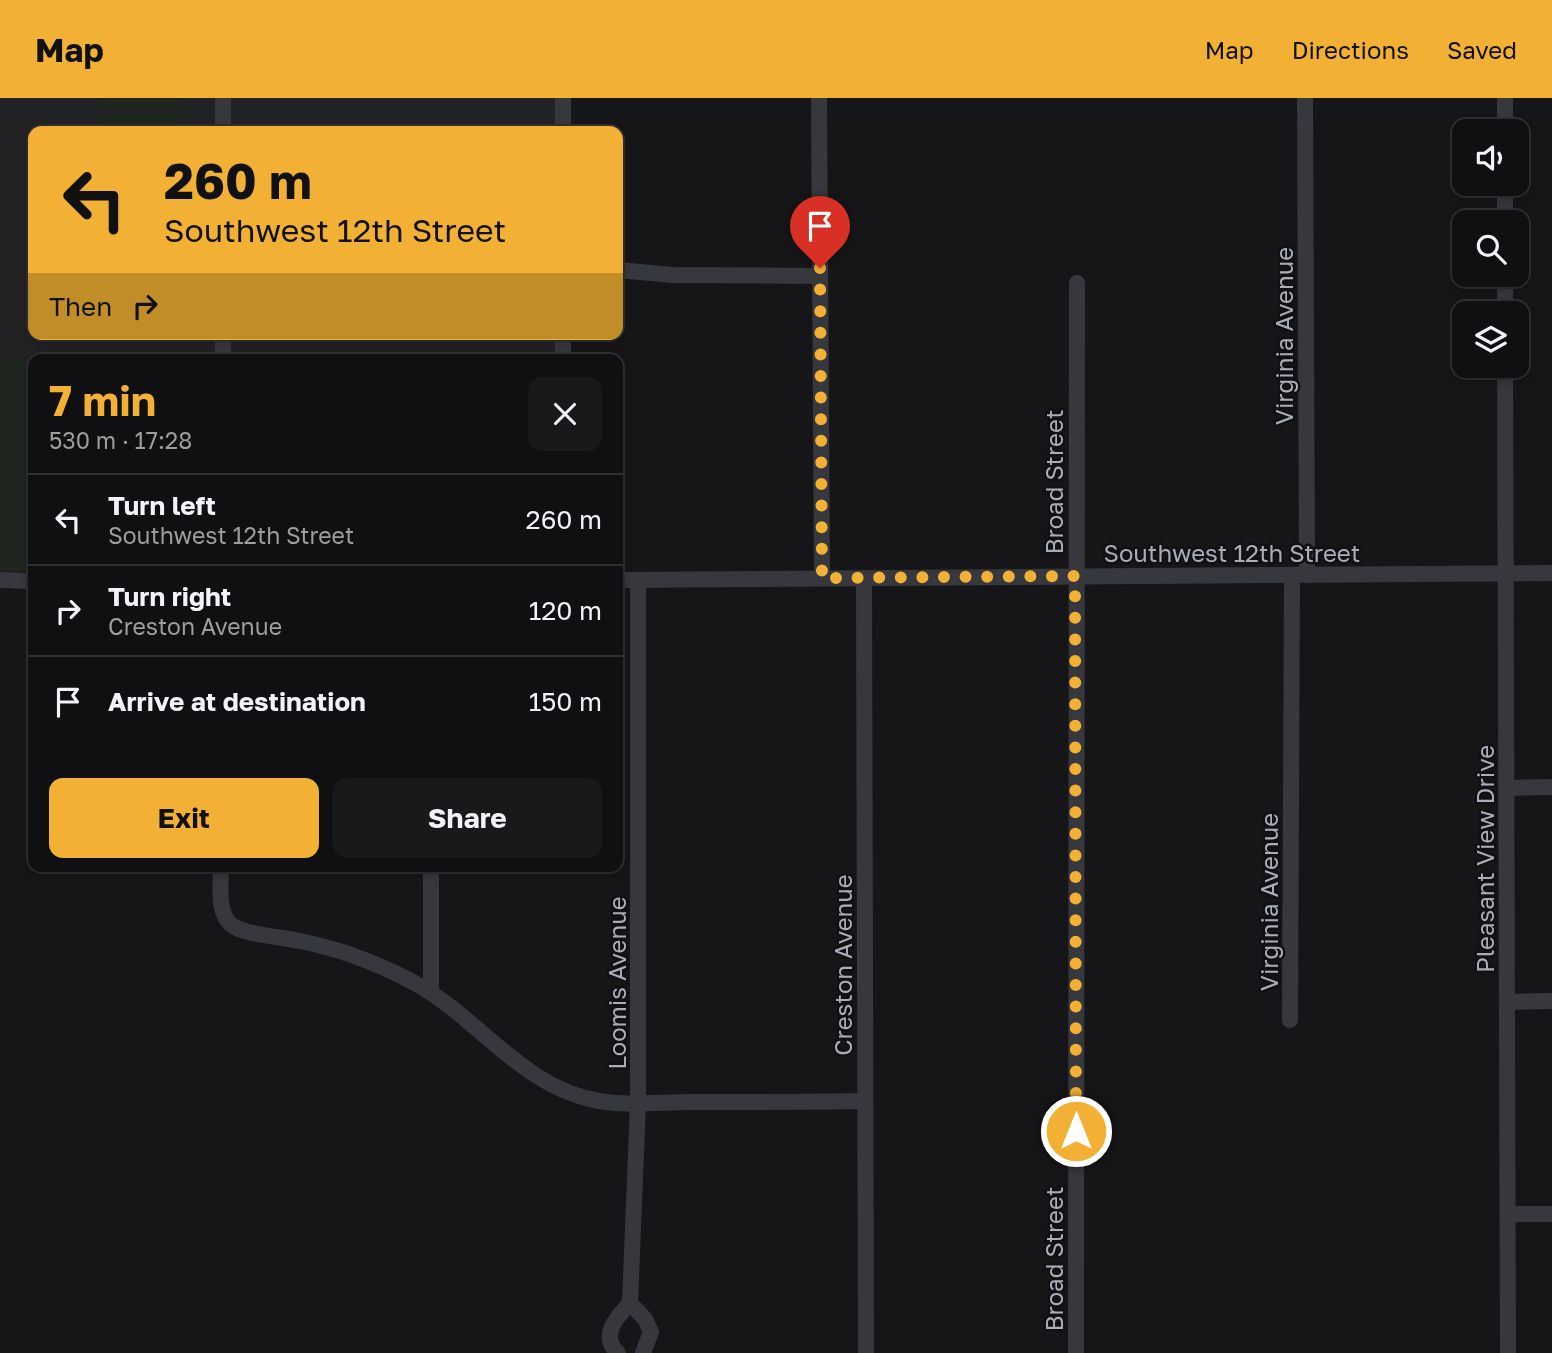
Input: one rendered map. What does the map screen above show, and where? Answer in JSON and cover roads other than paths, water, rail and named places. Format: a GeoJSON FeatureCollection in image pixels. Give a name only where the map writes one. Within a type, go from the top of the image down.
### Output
{"type":"FeatureCollection","features":[{"type":"Feature","properties":{"kind":"street"},"geometry":{"type":"LineString","coordinates":[[223,98],[223,126]]}},
{"type":"Feature","properties":{"kind":"street"},"geometry":{"type":"LineString","coordinates":[[563,98],[563,126]]}},
{"type":"Feature","properties":{"kind":"street"},"geometry":{"type":"LineString","coordinates":[[819,98],[822,578]]}},
{"type":"Feature","properties":{"kind":"street","name":"Virginia Avenue"},"geometry":{"type":"LineString","coordinates":[[1290,1020],[1300,575],[1305,98]]}},
{"type":"Feature","properties":{"kind":"street"},"geometry":{"type":"LineString","coordinates":[[1505,98],[1505,119]]}},
{"type":"Feature","properties":{"kind":"street"},"geometry":{"type":"LineString","coordinates":[[623,270],[673,275],[820,276]]}},
{"type":"Feature","properties":{"kind":"street","name":"Broad Street"},"geometry":{"type":"LineString","coordinates":[[1076,1353],[1077,283]]}},
{"type":"Feature","properties":{"kind":"street","name":"Pleasant View Drive"},"geometry":{"type":"LineString","coordinates":[[1505,378],[1508,1353]]}},
{"type":"Feature","properties":{"kind":"street","name":"Southwest 12th Street"},"geometry":{"type":"LineString","coordinates":[[623,580],[1552,573]]}},
{"type":"Feature","properties":{"kind":"street","name":"Creston Avenue"},"geometry":{"type":"LineString","coordinates":[[864,578],[866,1353]]}},
{"type":"Feature","properties":{"kind":"street"},"geometry":{"type":"LineString","coordinates":[[0,580],[28,580]]}},
{"type":"Feature","properties":{"kind":"street","name":"Loomis Avenue"},"geometry":{"type":"LineString","coordinates":[[630,1303],[639,1102],[638,580]]}},
{"type":"Feature","properties":{"kind":"street"},"geometry":{"type":"LineString","coordinates":[[1507,788],[1552,788]]}},
{"type":"Feature","properties":{"kind":"street"},"geometry":{"type":"LineString","coordinates":[[221,872],[221,904],[225,917],[237,929],[302,941],[354,956],[431,992],[478,1028],[517,1064],[548,1084],[600,1101],[865,1101]]}},
{"type":"Feature","properties":{"kind":"street"},"geometry":{"type":"LineString","coordinates":[[431,872],[431,992]]}},
{"type":"Feature","properties":{"kind":"street"},"geometry":{"type":"LineString","coordinates":[[1507,1002],[1552,1001]]}},
{"type":"Feature","properties":{"kind":"street"},"geometry":{"type":"LineString","coordinates":[[1508,1214],[1552,1214]]}},
{"type":"Feature","properties":{"kind":"street"},"geometry":{"type":"LineString","coordinates":[[618,1353],[611,1346],[609,1337],[613,1323],[630,1303],[645,1319],[651,1332],[643,1353]]}}]}
